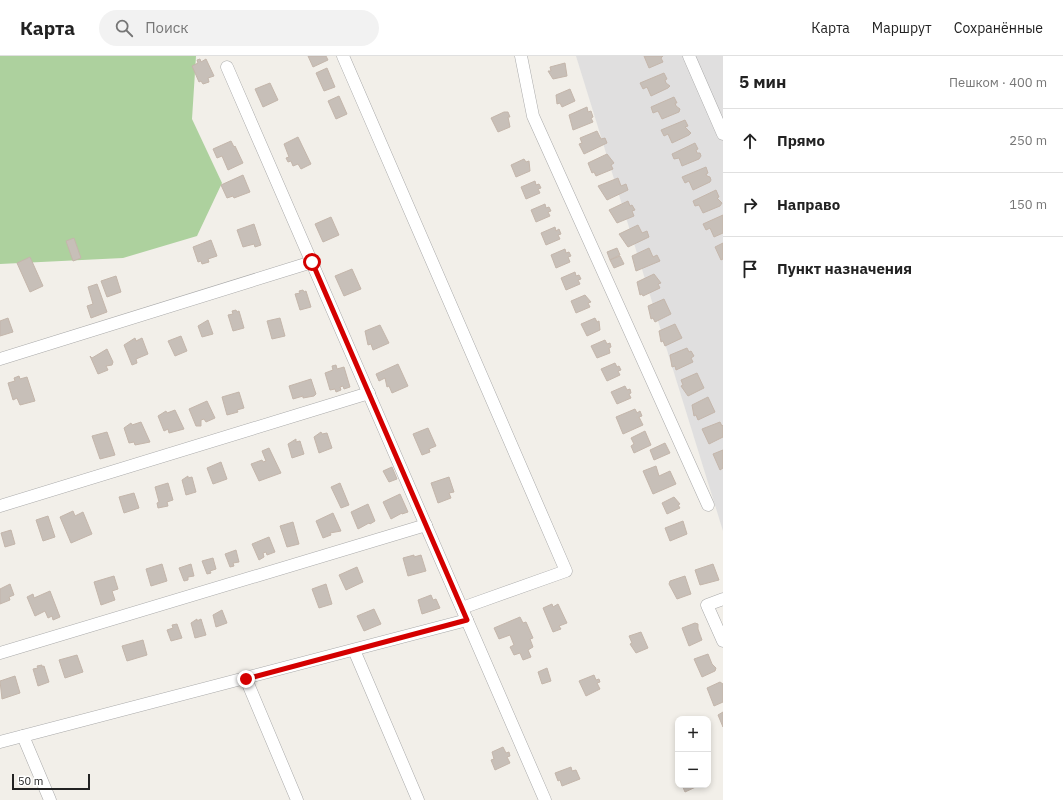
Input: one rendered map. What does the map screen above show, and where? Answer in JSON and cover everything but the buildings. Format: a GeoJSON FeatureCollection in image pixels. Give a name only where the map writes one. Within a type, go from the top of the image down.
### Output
{"type":"FeatureCollection","features":[{"type":"Feature","properties":{"kind":"street"},"geometry":{"type":"LineString","coordinates":[[343,56],[566,570],[462,608]]}},
{"type":"Feature","properties":{"kind":"street"},"geometry":{"type":"LineString","coordinates":[[521,56],[533,116],[708,505]]}},
{"type":"Feature","properties":{"kind":"street"},"geometry":{"type":"LineString","coordinates":[[689,56],[723,134]]}},
{"type":"Feature","properties":{"kind":"street"},"geometry":{"type":"LineString","coordinates":[[227,67],[545,800]]}},
{"type":"Feature","properties":{"kind":"street"},"geometry":{"type":"LineString","coordinates":[[0,359],[312,262]]}},
{"type":"Feature","properties":{"kind":"street"},"geometry":{"type":"LineString","coordinates":[[0,506],[369,393]]}},
{"type":"Feature","properties":{"kind":"street"},"geometry":{"type":"LineString","coordinates":[[0,653],[426,525]]}},
{"type":"Feature","properties":{"kind":"street"},"geometry":{"type":"LineString","coordinates":[[723,599],[707,605],[723,641]]}},
{"type":"Feature","properties":{"kind":"street"},"geometry":{"type":"LineString","coordinates":[[0,742],[246,679],[467,620]]}},
{"type":"Feature","properties":{"kind":"street"},"geometry":{"type":"LineString","coordinates":[[354,650],[418,800]]}},
{"type":"Feature","properties":{"kind":"street"},"geometry":{"type":"LineString","coordinates":[[246,679],[297,800]]}},
{"type":"Feature","properties":{"kind":"street"},"geometry":{"type":"LineString","coordinates":[[23,736],[50,800]]}},
{"type":"Feature","properties":{"kind":"shaded area"},"geometry":{"type":"Polygon","coordinates":[[[576,56],[723,56],[723,531],[576,56]]]}},
{"type":"Feature","properties":{"kind":"green space"},"geometry":{"type":"Polygon","coordinates":[[[0,56],[196,56],[192,119],[222,183],[197,236],[123,258],[0,264],[0,56]]]}},
{"type":"Feature","properties":{"kind":"route"},"geometry":{"type":"LineString","coordinates":[[246,679],[467,620],[312,262]]}}]}
